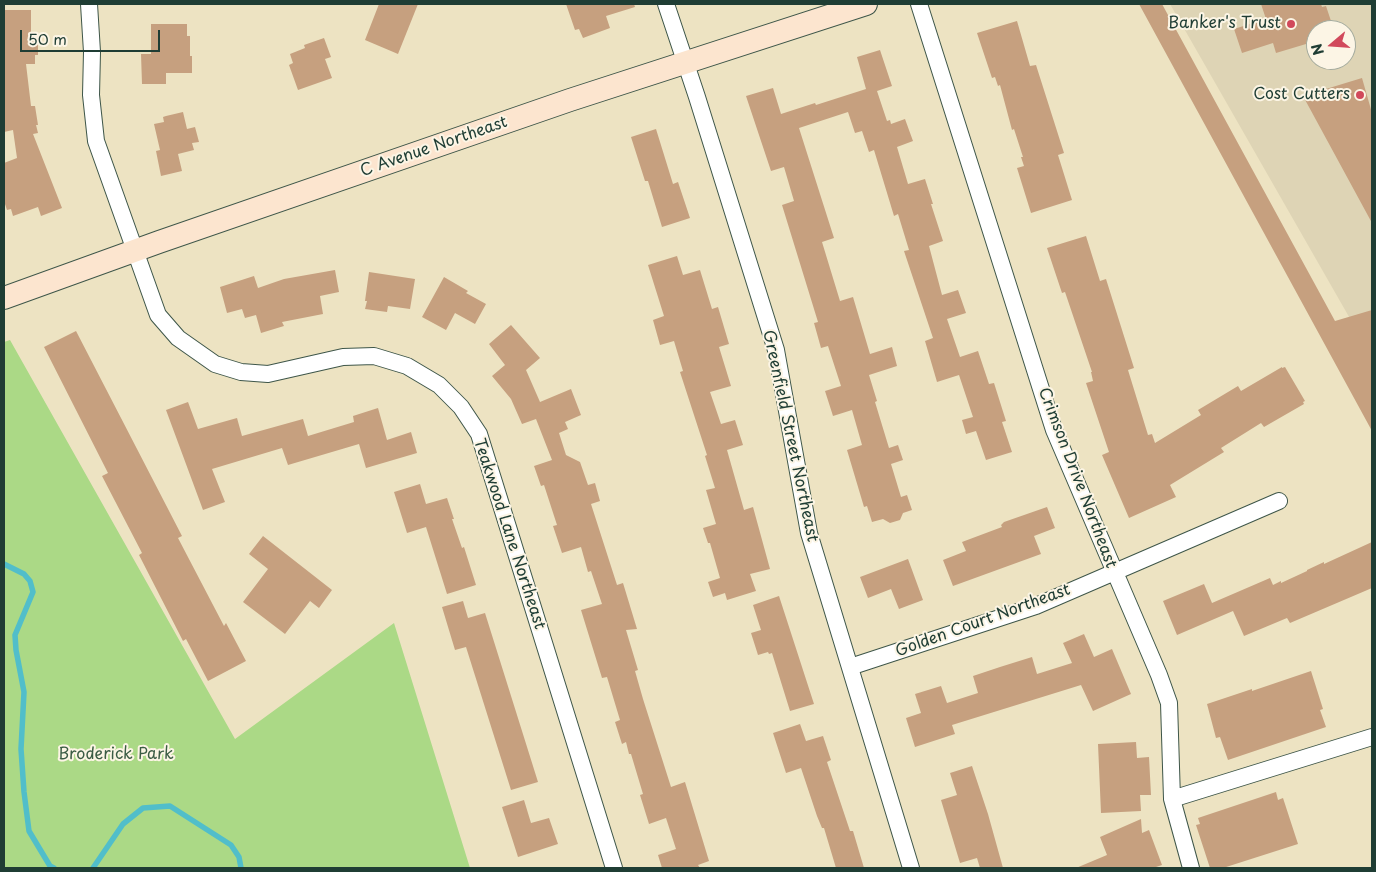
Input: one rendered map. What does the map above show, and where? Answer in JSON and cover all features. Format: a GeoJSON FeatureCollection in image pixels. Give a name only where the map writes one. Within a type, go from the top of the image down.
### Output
{"type":"FeatureCollection","features":[{"type":"Feature","properties":{"kind":"main road","name":"C Avenue Northeast"},"geometry":{"type":"LineString","coordinates":[[4,298],[135,250],[686,62],[866,4]]}},
{"type":"Feature","properties":{"kind":"street","name":"Teakwood Lane Northeast"},"geometry":{"type":"LineString","coordinates":[[89,4],[92,52],[91,94],[96,141],[158,314],[178,338],[214,364],[241,372],[268,374],[343,357],[374,356],[407,366],[439,385],[461,407],[479,434],[614,868]]}},
{"type":"Feature","properties":{"kind":"street","name":"Greenfield Street Northeast"},"geometry":{"type":"LineString","coordinates":[[666,4],[776,350],[809,534],[911,868]]}},
{"type":"Feature","properties":{"kind":"street","name":"Crimson Drive Northeast"},"geometry":{"type":"LineString","coordinates":[[919,4],[1054,430],[1159,675],[1169,703],[1172,799],[1191,868]]}},
{"type":"Feature","properties":{"kind":"street","name":"Golden Court Northeast"},"geometry":{"type":"LineString","coordinates":[[850,667],[1036,606],[1279,501]]}},
{"type":"Feature","properties":{"kind":"street"},"geometry":{"type":"LineString","coordinates":[[1172,799],[1372,737]]}},
{"type":"Feature","properties":{"kind":"shaded area"},"geometry":{"type":"Polygon","coordinates":[[[1170,4],[1372,4],[1372,357],[1170,4]]]}},
{"type":"Feature","properties":{"kind":"green space","name":"Broderick Park"},"geometry":{"type":"Polygon","coordinates":[[[10,340],[235,739],[394,623],[470,868],[4,868],[4,342],[10,340]]]}},
{"type":"Feature","properties":{"kind":"building"},"geometry":{"type":"Polygon","coordinates":[[[379,4],[418,4],[398,54],[365,40],[379,4]]]}},
{"type":"Feature","properties":{"kind":"building"},"geometry":{"type":"Polygon","coordinates":[[[566,4],[634,4],[635,7],[606,16],[610,28],[583,38],[579,29],[575,30],[566,4]]]}},
{"type":"Feature","properties":{"kind":"building"},"geometry":{"type":"Polygon","coordinates":[[[1139,4],[1162,4],[1335,321],[1372,310],[1372,431],[1139,4]]]}},
{"type":"Feature","properties":{"kind":"building","name":"Banker's Trust"},"geometry":{"type":"Polygon","coordinates":[[[1261,4],[1321,4],[1322,7],[1326,6],[1331,20],[1306,20],[1306,44],[1276,53],[1273,43],[1242,53],[1234,29],[1266,19],[1261,4]]]}},
{"type":"Feature","properties":{"kind":"building"},"geometry":{"type":"Polygon","coordinates":[[[4,10],[31,10],[31,36],[38,36],[38,55],[35,55],[35,64],[26,64],[31,106],[35,106],[38,125],[36,125],[38,133],[33,134],[62,208],[41,216],[38,207],[13,216],[11,209],[7,210],[4,201],[4,163],[17,158],[13,130],[4,132],[4,10]]]}},
{"type":"Feature","properties":{"kind":"building"},"geometry":{"type":"Polygon","coordinates":[[[1017,21],[1030,66],[1036,65],[1064,153],[1058,155],[1072,200],[1031,213],[1017,168],[1024,166],[1021,157],[1023,157],[1014,129],[1012,130],[1000,85],[998,86],[995,77],[992,78],[977,33],[1017,21]]]}},
{"type":"Feature","properties":{"kind":"building"},"geometry":{"type":"Polygon","coordinates":[[[151,24],[187,24],[187,36],[190,36],[192,73],[166,73],[166,84],[142,84],[141,54],[151,54],[151,24]]]}},
{"type":"Feature","properties":{"kind":"building"},"geometry":{"type":"Polygon","coordinates":[[[324,38],[331,57],[325,59],[332,78],[298,90],[289,65],[293,63],[290,54],[305,48],[304,45],[324,38]]]}},
{"type":"Feature","properties":{"kind":"building"},"geometry":{"type":"Polygon","coordinates":[[[880,50],[892,86],[877,91],[887,121],[890,120],[891,124],[905,119],[913,141],[897,147],[908,184],[925,179],[943,241],[929,246],[942,295],[958,290],[966,313],[947,319],[960,357],[978,351],[989,384],[994,383],[1006,421],[1002,422],[1012,452],[986,460],[976,431],[966,434],[962,420],[973,417],[959,375],[937,382],[925,341],[933,338],[904,251],[909,250],[898,214],[894,216],[874,150],[869,152],[862,131],[855,133],[848,112],[799,128],[834,238],[822,242],[840,301],[853,297],[870,354],[892,347],[897,366],[869,375],[889,448],[898,445],[903,460],[891,464],[901,497],[907,495],[912,510],[903,513],[900,520],[890,523],[883,519],[872,522],[867,506],[864,507],[847,450],[862,445],[852,410],[833,416],[825,391],[841,386],[828,346],[821,348],[814,323],[818,322],[782,205],[794,201],[784,167],[771,171],[746,96],[773,88],[781,114],[866,89],[857,57],[880,50]]]}},
{"type":"Feature","properties":{"kind":"building"},"geometry":{"type":"Polygon","coordinates":[[[1362,78],[1372,113],[1372,223],[1303,96],[1362,78]]]}},
{"type":"Feature","properties":{"kind":"building"},"geometry":{"type":"Polygon","coordinates":[[[183,112],[187,129],[195,127],[199,142],[192,143],[194,150],[178,154],[182,171],[161,176],[156,151],[160,150],[154,124],[164,122],[163,117],[183,112]]]}},
{"type":"Feature","properties":{"kind":"building"},"geometry":{"type":"Polygon","coordinates":[[[656,129],[673,184],[678,182],[690,218],[662,227],[648,181],[645,181],[631,137],[656,129]]]}},
{"type":"Feature","properties":{"kind":"building"},"geometry":{"type":"Polygon","coordinates":[[[1086,236],[1100,281],[1106,279],[1134,368],[1128,370],[1148,435],[1152,434],[1155,443],[1201,415],[1198,410],[1238,386],[1241,391],[1282,367],[1285,367],[1305,401],[1303,402],[1304,404],[1264,427],[1261,423],[1221,448],[1224,452],[1170,485],[1176,497],[1129,518],[1102,455],[1109,452],[1086,383],[1093,381],[1092,372],[1065,292],[1062,293],[1047,248],[1086,236]]]}},
{"type":"Feature","properties":{"kind":"building"},"geometry":{"type":"Polygon","coordinates":[[[677,256],[683,275],[700,270],[712,309],[718,307],[729,344],[719,347],[731,386],[710,392],[721,424],[735,420],[743,445],[727,450],[744,510],[753,507],[770,569],[750,574],[756,591],[727,600],[725,593],[713,597],[708,582],[720,578],[710,543],[708,543],[703,528],[716,524],[706,490],[715,488],[705,456],[707,455],[680,372],[683,371],[674,341],[660,345],[653,320],[664,316],[648,265],[677,256]]]}},
{"type":"Feature","properties":{"kind":"building"},"geometry":{"type":"Polygon","coordinates":[[[335,270],[339,292],[320,296],[323,314],[282,322],[284,326],[261,333],[256,315],[245,318],[242,309],[227,313],[220,287],[254,276],[258,288],[284,279],[335,270]]]}},
{"type":"Feature","properties":{"kind":"building"},"geometry":{"type":"Polygon","coordinates":[[[369,272],[415,279],[410,309],[388,306],[387,312],[365,309],[369,272]]]}},
{"type":"Feature","properties":{"kind":"building"},"geometry":{"type":"Polygon","coordinates":[[[444,277],[468,291],[466,293],[486,304],[475,324],[455,313],[446,330],[422,317],[444,277]]]}},
{"type":"Feature","properties":{"kind":"building"},"geometry":{"type":"Polygon","coordinates":[[[511,325],[540,358],[526,370],[540,402],[571,389],[581,415],[565,422],[568,429],[559,433],[566,455],[580,462],[588,485],[595,483],[600,501],[591,504],[617,585],[623,583],[637,629],[626,630],[638,670],[635,671],[671,787],[685,782],[709,861],[698,865],[700,868],[662,868],[658,855],[676,849],[666,818],[649,824],[640,795],[643,794],[631,754],[629,754],[626,742],[622,744],[615,722],[620,720],[607,677],[602,678],[581,610],[602,604],[591,571],[588,572],[581,547],[562,553],[553,526],[557,525],[544,485],[541,486],[534,466],[552,460],[536,419],[522,424],[511,399],[492,376],[505,365],[489,344],[511,325]]]}},
{"type":"Feature","properties":{"kind":"building"},"geometry":{"type":"Polygon","coordinates":[[[76,331],[182,536],[178,538],[224,626],[226,623],[246,661],[208,681],[186,639],[183,641],[139,555],[142,553],[102,476],[108,473],[44,347],[76,331]]]}},
{"type":"Feature","properties":{"kind":"building"},"geometry":{"type":"Polygon","coordinates":[[[188,402],[198,429],[237,418],[242,436],[303,419],[308,436],[354,422],[353,416],[378,408],[387,440],[411,432],[417,453],[366,468],[359,444],[288,465],[282,448],[212,469],[225,502],[203,510],[166,410],[188,402]]]}},
{"type":"Feature","properties":{"kind":"building"},"geometry":{"type":"Polygon","coordinates":[[[420,484],[426,504],[447,498],[454,519],[452,519],[462,548],[464,547],[476,585],[447,594],[426,527],[407,533],[394,492],[420,484]]]}},
{"type":"Feature","properties":{"kind":"building"},"geometry":{"type":"Polygon","coordinates":[[[1047,507],[1055,528],[1034,536],[1041,554],[953,586],[943,560],[966,551],[962,542],[1002,527],[1001,525],[1004,522],[1047,507]]]}},
{"type":"Feature","properties":{"kind":"building"},"geometry":{"type":"Polygon","coordinates":[[[263,536],[332,590],[319,608],[310,601],[285,634],[243,602],[268,569],[249,554],[263,536]]]}},
{"type":"Feature","properties":{"kind":"building"},"geometry":{"type":"Polygon","coordinates":[[[1372,542],[1372,588],[1290,623],[1287,618],[1244,636],[1233,611],[1177,635],[1163,601],[1204,584],[1212,603],[1270,578],[1273,585],[1281,581],[1281,583],[1372,542]]]}},
{"type":"Feature","properties":{"kind":"building"},"geometry":{"type":"Polygon","coordinates":[[[908,559],[923,600],[899,609],[891,589],[868,598],[860,577],[908,559]]]}},
{"type":"Feature","properties":{"kind":"building"},"geometry":{"type":"Polygon","coordinates":[[[779,596],[814,704],[790,711],[772,653],[769,654],[768,652],[758,655],[751,633],[761,630],[753,605],[779,596]]]}},
{"type":"Feature","properties":{"kind":"building"},"geometry":{"type":"Polygon","coordinates":[[[463,601],[468,618],[485,613],[538,782],[511,790],[466,647],[455,650],[442,607],[463,601]]]}},
{"type":"Feature","properties":{"kind":"building"},"geometry":{"type":"Polygon","coordinates":[[[1084,634],[1094,657],[1112,649],[1131,694],[1093,711],[1081,685],[952,725],[955,734],[915,747],[906,718],[921,713],[915,694],[941,686],[947,703],[978,693],[973,676],[1000,667],[1032,657],[1037,674],[1072,663],[1063,643],[1084,634]]]}},
{"type":"Feature","properties":{"kind":"building"},"geometry":{"type":"Polygon","coordinates":[[[1311,671],[1323,709],[1320,710],[1326,727],[1228,760],[1220,737],[1216,738],[1207,704],[1311,671]]]}},
{"type":"Feature","properties":{"kind":"building"},"geometry":{"type":"Polygon","coordinates":[[[800,724],[806,741],[823,736],[831,760],[827,762],[850,831],[853,831],[864,868],[836,868],[824,828],[822,828],[817,816],[801,768],[786,773],[773,733],[800,724]]]}},
{"type":"Feature","properties":{"kind":"building"},"geometry":{"type":"Polygon","coordinates":[[[1136,742],[1137,758],[1149,757],[1151,795],[1140,795],[1141,811],[1101,813],[1098,744],[1136,742]]]}},
{"type":"Feature","properties":{"kind":"building"},"geometry":{"type":"Polygon","coordinates":[[[972,766],[1003,868],[980,868],[977,858],[960,863],[941,800],[957,795],[950,773],[972,766]]]}},
{"type":"Feature","properties":{"kind":"building"},"geometry":{"type":"Polygon","coordinates":[[[1276,792],[1278,800],[1283,798],[1298,844],[1223,868],[1210,868],[1196,825],[1200,824],[1198,818],[1276,792]]]}},
{"type":"Feature","properties":{"kind":"building"},"geometry":{"type":"Polygon","coordinates":[[[524,800],[531,823],[549,818],[558,844],[518,857],[502,807],[524,800]]]}},
{"type":"Feature","properties":{"kind":"building"},"geometry":{"type":"Polygon","coordinates":[[[1141,819],[1142,833],[1149,830],[1162,865],[1153,868],[1076,868],[1107,855],[1100,837],[1141,819]]]}},
{"type":"Feature","properties":{"kind":"waterway"},"geometry":{"type":"LineString","coordinates":[[4,564],[24,574],[30,581],[33,592],[15,635],[24,692],[21,749],[24,792],[29,831],[50,866],[54,868]]}},
{"type":"Feature","properties":{"kind":"waterway"},"geometry":{"type":"LineString","coordinates":[[93,868],[123,824],[143,808],[170,806],[231,845],[239,857],[241,868]]}},
{"type":"Feature","properties":{"kind":"place","name":"Banker's Trust"},"geometry":{"type":"Point","coordinates":[1291,24]}},
{"type":"Feature","properties":{"kind":"place","name":"Cost Cutters"},"geometry":{"type":"Point","coordinates":[1360,95]}}]}
